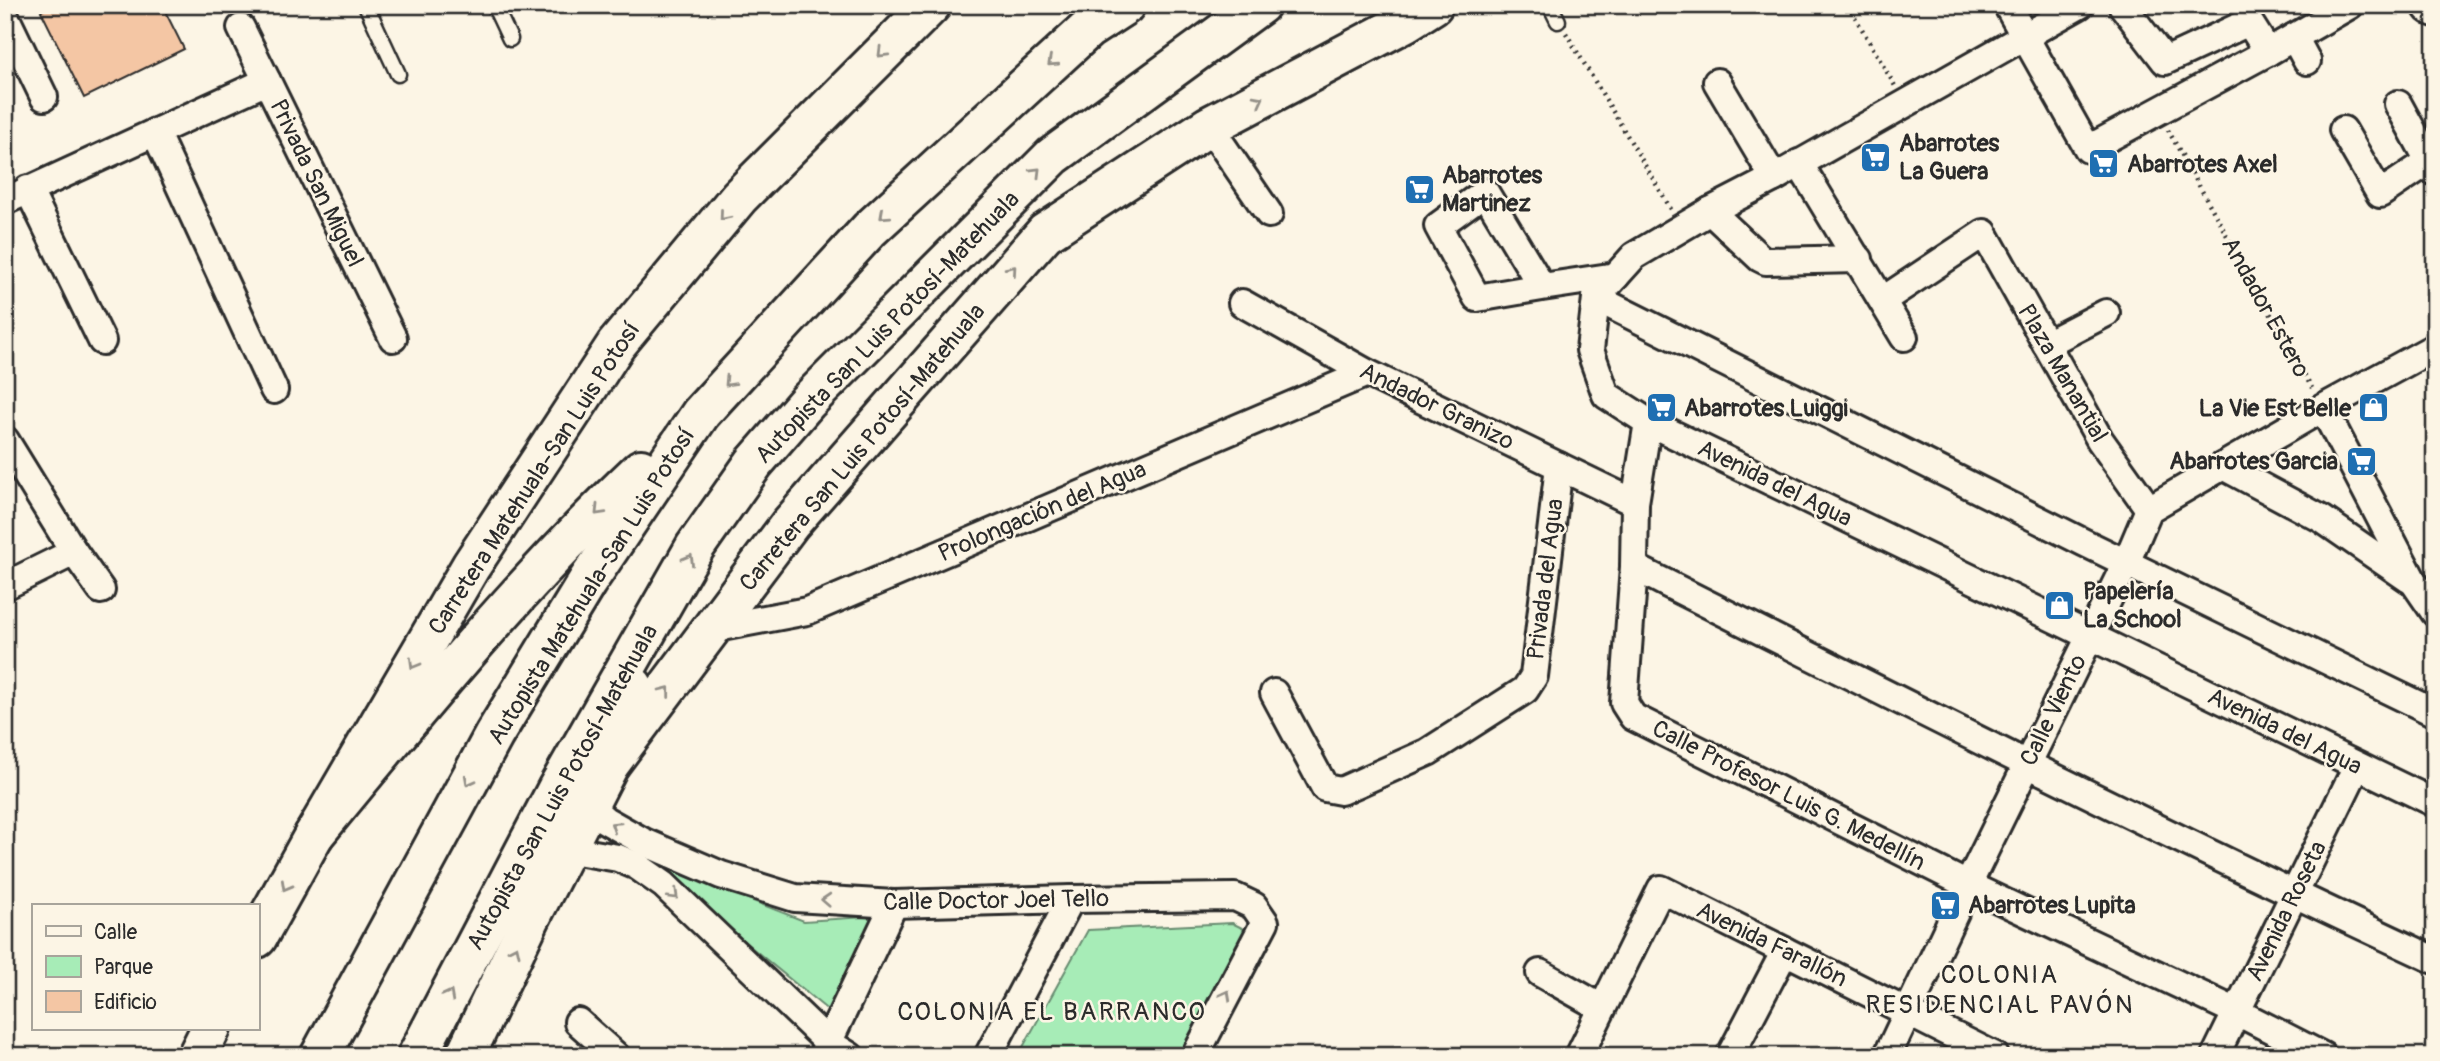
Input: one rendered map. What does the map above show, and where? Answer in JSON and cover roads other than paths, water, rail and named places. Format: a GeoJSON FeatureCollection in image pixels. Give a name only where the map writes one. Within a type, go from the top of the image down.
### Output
{"type":"FeatureCollection","features":[{"type":"Feature","properties":{"kind":"main road","name":"Carretera Matehuala-San Luis Potosí"},"geometry":{"type":"LineString","coordinates":[[259,934],[471,566],[616,345],[740,197],[931,5]]}},
{"type":"Feature","properties":{"kind":"main road","name":"Autopista Matehuala-San Luis Potosí"},"geometry":{"type":"LineString","coordinates":[[320,1056],[494,735],[587,582],[701,412],[870,229],[1099,17],[1125,5]]}},
{"type":"Feature","properties":{"kind":"main road","name":"Carretera San Luis Potosí-Matehuala"},"geometry":{"type":"LineString","coordinates":[[465,1056],[565,849],[609,765],[790,524],[1045,233],[1209,126],[1406,22],[1433,5]]}},
{"type":"Feature","properties":{"kind":"main road","name":"Autopista San Luis Potosí-Matehuala"},"geometry":{"type":"LineString","coordinates":[[417,1056],[556,789],[695,547],[754,463],[807,402],[1053,156],[1261,6]]}},
{"type":"Feature","properties":{"kind":"main road"},"geometry":{"type":"LineString","coordinates":[[314,835],[533,579],[630,479],[701,412]]}},
{"type":"Feature","properties":{"kind":"main road"},"geometry":{"type":"LineString","coordinates":[[609,765],[654,618]]}},
{"type":"Feature","properties":{"kind":"main road"},"geometry":{"type":"LineString","coordinates":[[197,1056],[210,1030]]}},
{"type":"Feature","properties":{"kind":"street"},"geometry":{"type":"LineString","coordinates":[[2007,5],[2088,149],[2350,5]]}},
{"type":"Feature","properties":{"kind":"street"},"geometry":{"type":"LineString","coordinates":[[2080,5],[1634,256],[1596,298],[2126,563],[2435,713]]}},
{"type":"Feature","properties":{"kind":"street"},"geometry":{"type":"LineString","coordinates":[[2122,5],[2165,61],[2249,22],[2268,52]]}},
{"type":"Feature","properties":{"kind":"street"},"geometry":{"type":"LineString","coordinates":[[5,16],[44,97]]}},
{"type":"Feature","properties":{"kind":"street","name":"Privada San Miguel"},"geometry":{"type":"LineString","coordinates":[[241,28],[393,338]]}},
{"type":"Feature","properties":{"kind":"street"},"geometry":{"type":"LineString","coordinates":[[2294,37],[2307,61]]}},
{"type":"Feature","properties":{"kind":"street"},"geometry":{"type":"LineString","coordinates":[[102,341],[17,195],[267,81]]}},
{"type":"Feature","properties":{"kind":"street"},"geometry":{"type":"LineString","coordinates":[[1717,82],[1774,178]]}},
{"type":"Feature","properties":{"kind":"street"},"geometry":{"type":"LineString","coordinates":[[2343,130],[2380,194],[2432,167],[2398,104]]}},
{"type":"Feature","properties":{"kind":"street"},"geometry":{"type":"LineString","coordinates":[[1209,126],[1269,214]]}},
{"type":"Feature","properties":{"kind":"street"},"geometry":{"type":"LineString","coordinates":[[155,132],[274,390]]}},
{"type":"Feature","properties":{"kind":"street"},"geometry":{"type":"LineString","coordinates":[[1799,163],[1904,337]]}},
{"type":"Feature","properties":{"kind":"street"},"geometry":{"type":"LineString","coordinates":[[1542,287],[1485,192],[1438,226],[1476,298],[1616,276]]}},
{"type":"Feature","properties":{"kind":"street"},"geometry":{"type":"LineString","coordinates":[[1710,211],[1766,261],[1858,259]]}},
{"type":"Feature","properties":{"kind":"street","name":"Plaza Manantial"},"geometry":{"type":"LineString","coordinates":[[1882,300],[1984,233],[2100,440],[2149,509]]}},
{"type":"Feature","properties":{"kind":"street","name":"Avenida del Agua"},"geometry":{"type":"LineString","coordinates":[[1596,298],[1590,350],[1606,395],[1647,422],[2435,803]]}},
{"type":"Feature","properties":{"kind":"street","name":"Andador Granizo"},"geometry":{"type":"LineString","coordinates":[[1242,303],[1367,373],[1635,503]]}},
{"type":"Feature","properties":{"kind":"street"},"geometry":{"type":"LineString","coordinates":[[2046,344],[2106,313]]}},
{"type":"Feature","properties":{"kind":"street"},"geometry":{"type":"LineString","coordinates":[[2149,509],[2323,408],[2435,348]]}},
{"type":"Feature","properties":{"kind":"street","name":"Prolongación del Agua"},"geometry":{"type":"LineString","coordinates":[[711,629],[807,611],[1367,373]]}},
{"type":"Feature","properties":{"kind":"street"},"geometry":{"type":"LineString","coordinates":[[2323,408],[2413,582],[2435,613]]}},
{"type":"Feature","properties":{"kind":"street"},"geometry":{"type":"LineString","coordinates":[[1647,422],[1635,503],[1634,567],[2027,765],[2294,895],[2435,960]]}},
{"type":"Feature","properties":{"kind":"street"},"geometry":{"type":"LineString","coordinates":[[5,440],[74,552],[101,590]]}},
{"type":"Feature","properties":{"kind":"street","name":"Privada del Agua"},"geometry":{"type":"LineString","coordinates":[[1275,693],[1325,789],[1341,791],[1427,752],[1525,690],[1534,676],[1559,466]]}},
{"type":"Feature","properties":{"kind":"street"},"geometry":{"type":"LineString","coordinates":[[2222,466],[2322,519],[2413,582]]}},
{"type":"Feature","properties":{"kind":"street","name":"Calle Viento"},"geometry":{"type":"LineString","coordinates":[[1887,1056],[2126,563],[2149,509]]}},
{"type":"Feature","properties":{"kind":"street"},"geometry":{"type":"LineString","coordinates":[[5,586],[74,552]]}},
{"type":"Feature","properties":{"kind":"street","name":"Calle Profesor Luis G. Medellín"},"geometry":{"type":"LineString","coordinates":[[1634,567],[1624,703],[1633,717],[1968,885],[2237,1012],[2323,1056]]}},
{"type":"Feature","properties":{"kind":"street","name":"Avenida Roseta"},"geometry":{"type":"LineString","coordinates":[[2215,1056],[2357,766]]}},
{"type":"Feature","properties":{"kind":"street","name":"Calle Doctor Joel Tello"},"geometry":{"type":"LineString","coordinates":[[587,805],[624,832],[733,879],[795,898],[894,904],[1236,897],[1254,906],[1265,922],[1195,1056]]}},
{"type":"Feature","properties":{"kind":"street"},"geometry":{"type":"LineString","coordinates":[[565,849],[618,858],[637,866],[664,884],[833,1052],[894,904]]}},
{"type":"Feature","properties":{"kind":"street","name":"Avenida Farallón"},"geometry":{"type":"LineString","coordinates":[[1602,1008],[1661,889],[1995,1056]]}},
{"type":"Feature","properties":{"kind":"street"},"geometry":{"type":"LineString","coordinates":[[988,1056],[1071,899]]}},
{"type":"Feature","properties":{"kind":"street"},"geometry":{"type":"LineString","coordinates":[[1730,1056],[1785,951]]}},
{"type":"Feature","properties":{"kind":"street"},"geometry":{"type":"LineString","coordinates":[[1540,973],[1602,1008],[1578,1056]]}},
{"type":"Feature","properties":{"kind":"street"},"geometry":{"type":"LineString","coordinates":[[578,1022],[616,1056]]}},
{"type":"Feature","properties":{"kind":"lane"},"geometry":{"type":"LineString","coordinates":[[366,5],[398,74]]}},
{"type":"Feature","properties":{"kind":"lane"},"geometry":{"type":"LineString","coordinates":[[494,5],[510,39]]}},
{"type":"Feature","properties":{"kind":"lane"},"geometry":{"type":"LineString","coordinates":[[1550,5],[1558,21]]}},
{"type":"Feature","properties":{"kind":"place","name":"Abarrotes La Guera"},"geometry":{"type":"Point","coordinates":[1876,157]}},
{"type":"Feature","properties":{"kind":"place","name":"Abarrotes Axel"},"geometry":{"type":"Point","coordinates":[2104,164]}},
{"type":"Feature","properties":{"kind":"place","name":"Abarrotes Martinez"},"geometry":{"type":"Point","coordinates":[1419,189]}},
{"type":"Feature","properties":{"kind":"place","name":"Abarrotes Luiggi"},"geometry":{"type":"Point","coordinates":[1661,408]}},
{"type":"Feature","properties":{"kind":"place","name":"La Vie Est Belle"},"geometry":{"type":"Point","coordinates":[2374,408]}},
{"type":"Feature","properties":{"kind":"place","name":"Abarrotes Garcia"},"geometry":{"type":"Point","coordinates":[2361,461]}},
{"type":"Feature","properties":{"kind":"place","name":"Papelería La School"},"geometry":{"type":"Point","coordinates":[2060,605]}},
{"type":"Feature","properties":{"kind":"place","name":"Abarrotes Lupita"},"geometry":{"type":"Point","coordinates":[1945,905]}},
{"type":"Feature","properties":{"kind":"district","name":"COLONIA RESIDENCIAL PAVÓN"},"geometry":{"type":"Point","coordinates":[2000,989]}},
{"type":"Feature","properties":{"kind":"district","name":"COLONIA EL BARRANCO"},"geometry":{"type":"Point","coordinates":[1052,1011]}}]}
